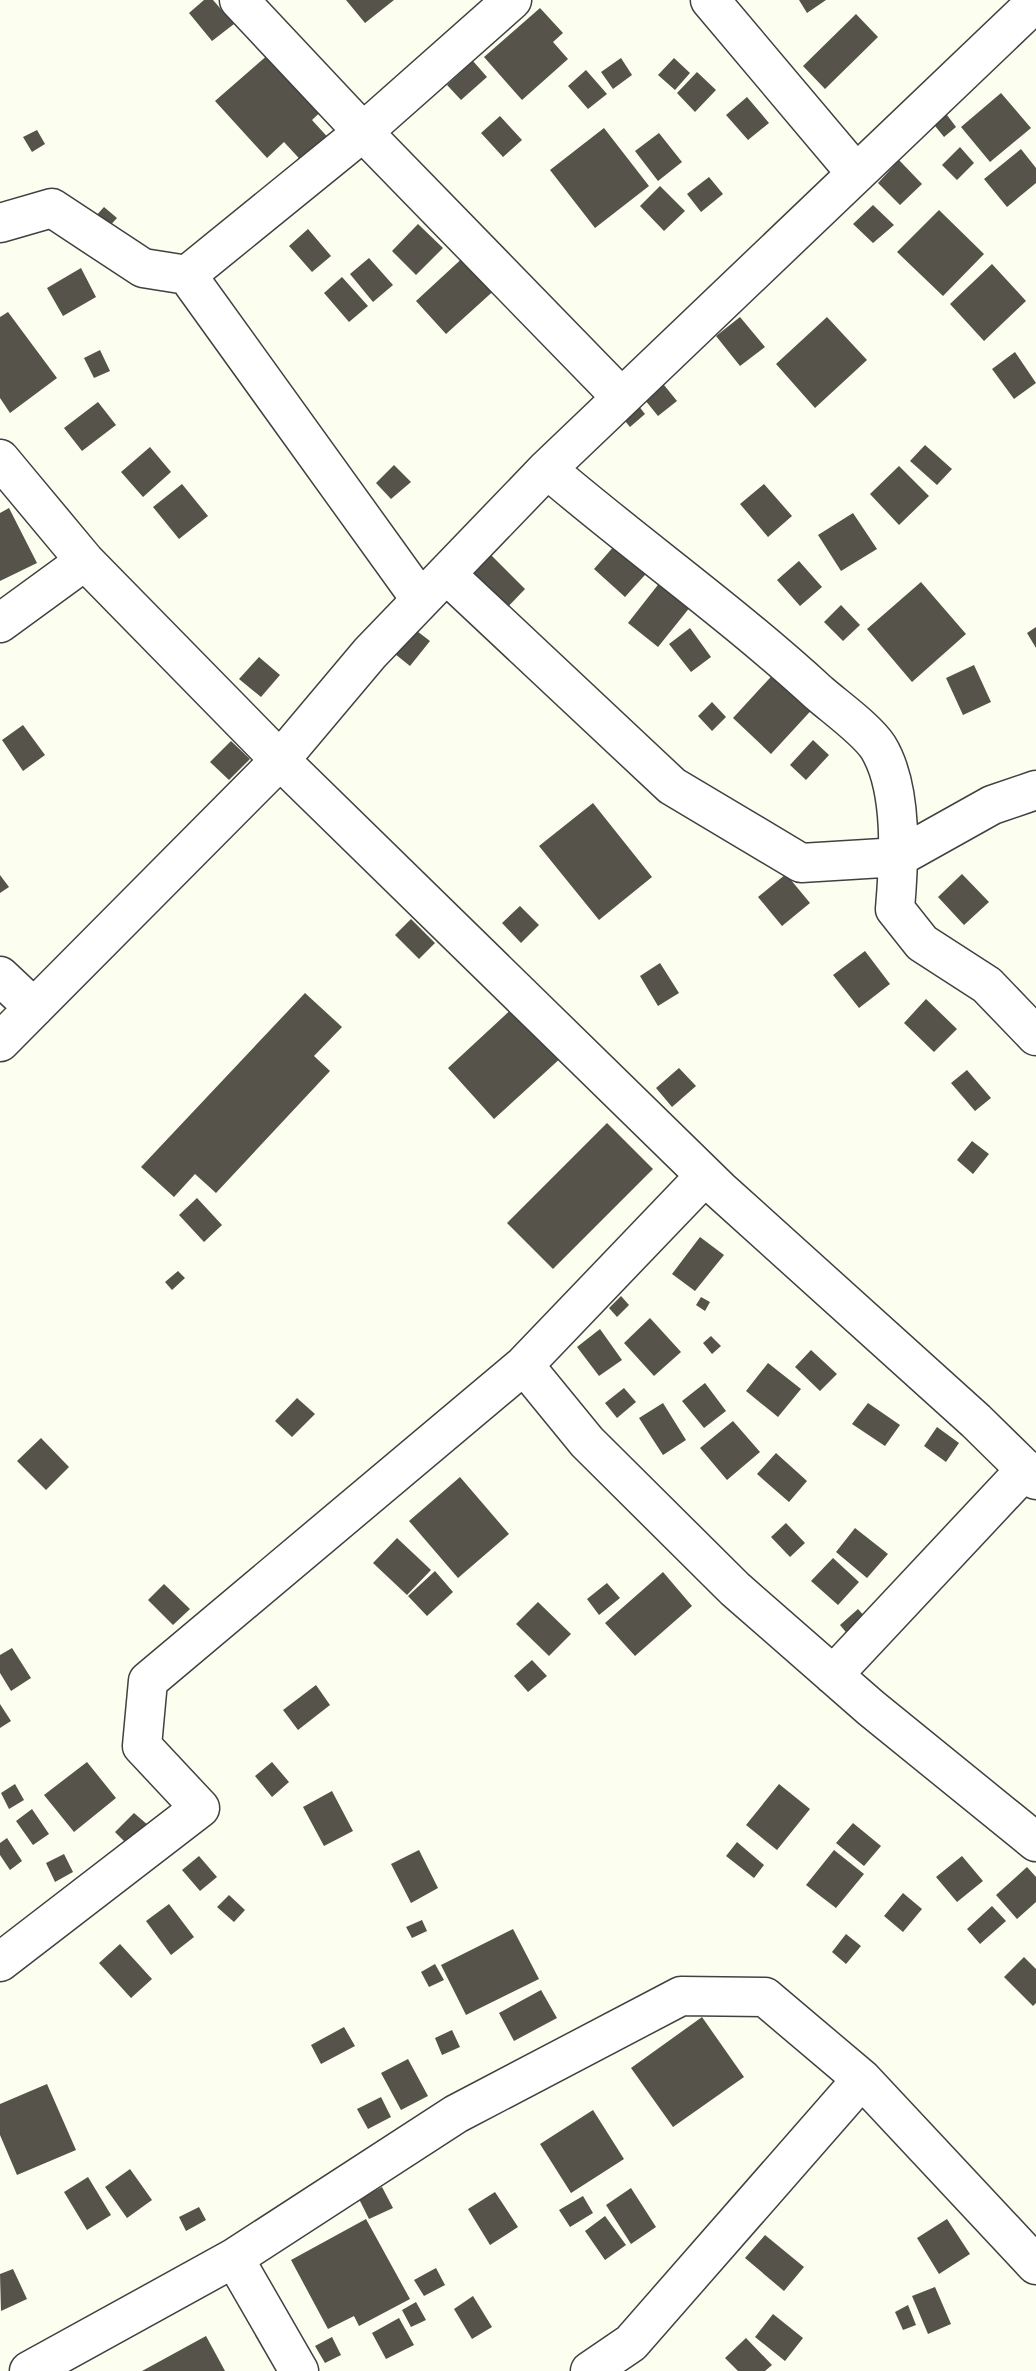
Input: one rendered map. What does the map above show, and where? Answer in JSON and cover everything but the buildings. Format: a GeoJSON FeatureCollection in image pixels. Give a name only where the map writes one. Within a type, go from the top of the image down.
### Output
{"type":"FeatureCollection","features":[{"type":"Feature","properties":{"kind":"street"},"geometry":{"type":"LineString","coordinates":[[239,0],[363,132],[621,397]]}},
{"type":"Feature","properties":{"kind":"street"},"geometry":{"type":"LineString","coordinates":[[187,275],[363,132],[512,0]]}},
{"type":"Feature","properties":{"kind":"street"},"geometry":{"type":"LineString","coordinates":[[710,0],[855,172]]}},
{"type":"Feature","properties":{"kind":"street"},"geometry":{"type":"LineString","coordinates":[[0,1042],[280,760],[370,653],[547,469],[1036,2]]}},
{"type":"Feature","properties":{"kind":"street"},"geometry":{"type":"LineString","coordinates":[[0,223],[52,208],[143,268],[187,275],[433,587],[673,786],[801,863],[899,857],[992,805],[1036,790]]}},
{"type":"Feature","properties":{"kind":"street"},"geometry":{"type":"LineString","coordinates":[[0,459],[85,561],[280,760],[705,1176],[1031,1474],[833,1675]]}},
{"type":"Feature","properties":{"kind":"street"},"geometry":{"type":"LineString","coordinates":[[547,469],[622,533],[778,655],[877,746],[892,786],[899,857],[895,909],[922,943],[987,985],[1036,1036]]}},
{"type":"Feature","properties":{"kind":"street"},"geometry":{"type":"LineString","coordinates":[[0,623],[85,561]]}},
{"type":"Feature","properties":{"kind":"street"},"geometry":{"type":"LineString","coordinates":[[0,976],[34,1008]]}},
{"type":"Feature","properties":{"kind":"street"},"geometry":{"type":"LineString","coordinates":[[0,1962],[200,1808],[142,1746],[148,1681],[524,1365],[705,1176]]}},
{"type":"Feature","properties":{"kind":"street"},"geometry":{"type":"LineString","coordinates":[[524,1365],[587,1443],[735,1589],[833,1675],[1036,1842]]}},
{"type":"Feature","properties":{"kind":"street"},"geometry":{"type":"LineString","coordinates":[[29,2371],[234,2259],[456,2114],[681,1996],[765,1997],[862,2079],[1036,2264]]}},
{"type":"Feature","properties":{"kind":"street"},"geometry":{"type":"LineString","coordinates":[[590,2371],[631,2343],[862,2079]]}},
{"type":"Feature","properties":{"kind":"street"},"geometry":{"type":"LineString","coordinates":[[234,2259],[299,2371]]}}]}
